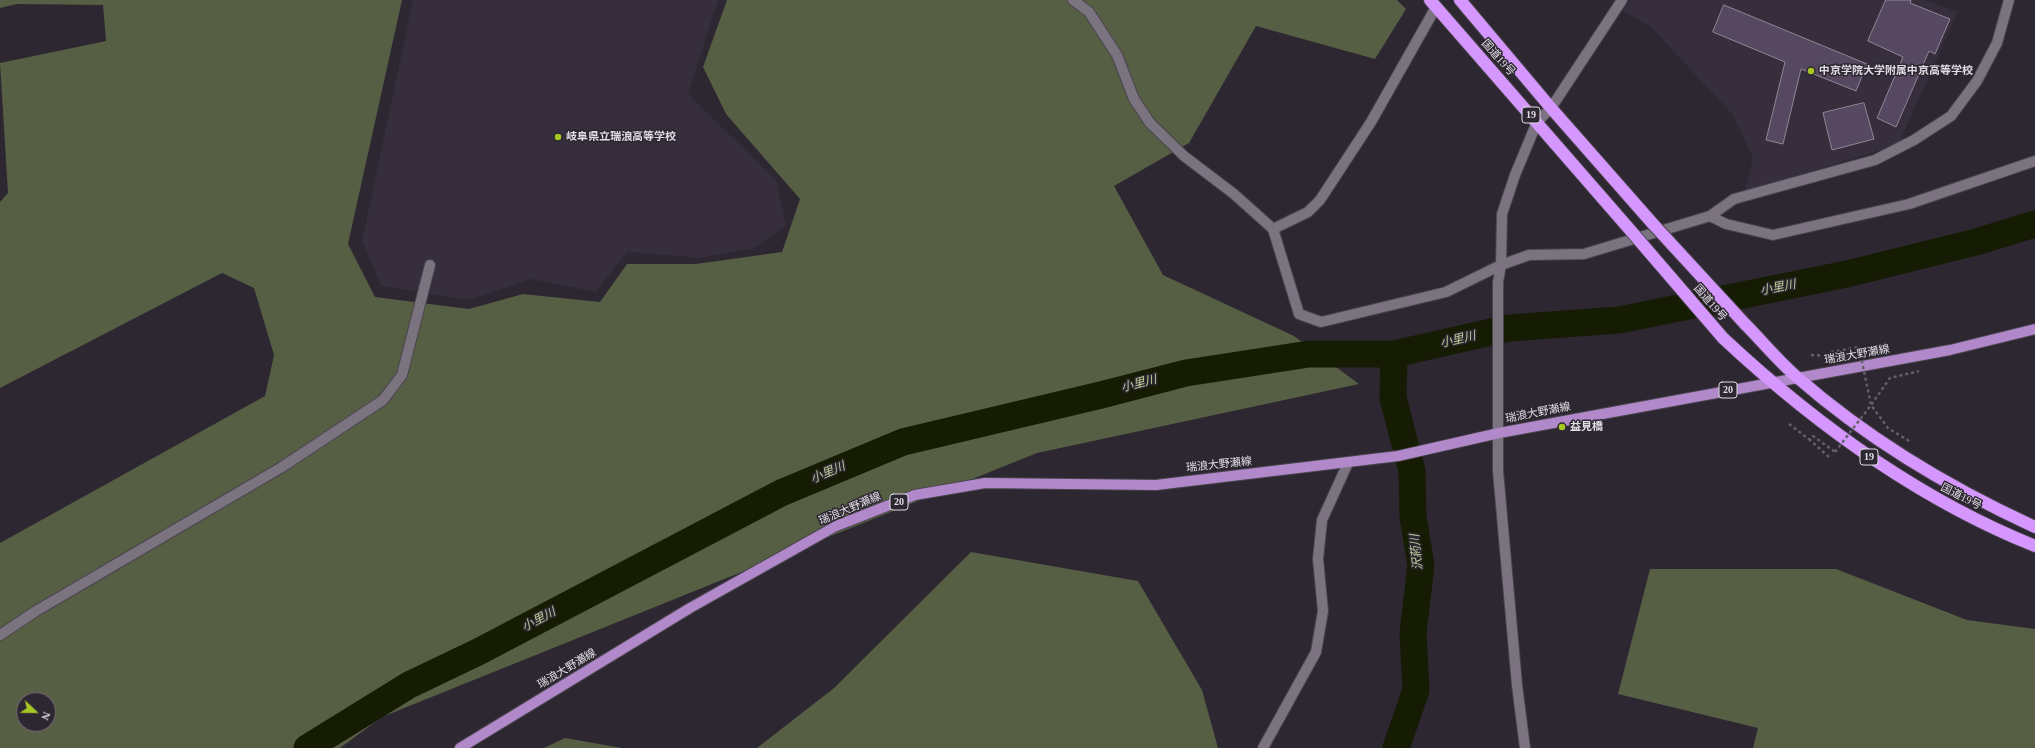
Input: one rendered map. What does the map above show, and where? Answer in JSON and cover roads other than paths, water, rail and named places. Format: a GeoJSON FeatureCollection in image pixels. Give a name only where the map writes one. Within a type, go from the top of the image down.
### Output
{"type":"FeatureCollection","features":[{"type":"Feature","properties":{"kind":"highway","name":"国道19号"},"geometry":{"type":"LineString","coordinates":[[1460,0],[1551,108],[1653,224],[1745,324],[1798,378],[1885,446],[1972,497],[2035,527]]}},
{"type":"Feature","properties":{"kind":"highway","name":"国道19号"},"geometry":{"type":"LineString","coordinates":[[1433,4],[1724,338],[1770,382],[1789,394],[1856,449],[1921,491],[2004,534],[2035,546]]}},
{"type":"Feature","properties":{"kind":"main road","name":"瑞浪大野瀬線"},"geometry":{"type":"LineString","coordinates":[[460,748],[690,608],[836,526],[915,495],[985,483],[1156,485],[1398,456],[1499,432],[1950,350],[2035,329]]}},
{"type":"Feature","properties":{"kind":"street"},"geometry":{"type":"LineString","coordinates":[[1073,0],[1089,12],[1117,55],[1134,98],[1150,123],[1184,156],[1234,194],[1273,229],[1299,314],[1321,322],[1446,292],[1501,265],[1530,254],[1584,254],[1710,216],[1734,199],[1875,160],[1914,140],[1951,116],[1977,81],[1997,43],[2009,0]]}},
{"type":"Feature","properties":{"kind":"street"},"geometry":{"type":"LineString","coordinates":[[1525,748],[1517,685],[1498,471],[1498,282],[1501,265],[1502,214],[1515,175],[1537,122],[1551,108],[1622,0]]}},
{"type":"Feature","properties":{"kind":"street"},"geometry":{"type":"LineString","coordinates":[[1273,229],[1308,212],[1320,200],[1371,122],[1433,4]]}},
{"type":"Feature","properties":{"kind":"street"},"geometry":{"type":"LineString","coordinates":[[1710,216],[1726,224],[1773,235],[1909,204],[2035,161]]}},
{"type":"Feature","properties":{"kind":"street"},"geometry":{"type":"LineString","coordinates":[[0,634],[36,611],[282,467],[383,400],[402,375],[430,265]]}},
{"type":"Feature","properties":{"kind":"street"},"geometry":{"type":"LineString","coordinates":[[1263,748],[1316,652],[1323,611],[1318,559],[1322,520],[1348,463]]}},
{"type":"Feature","properties":{"kind":"waterway","name":"小里川"},"geometry":{"type":"LineString","coordinates":[[307,748],[409,685],[478,652],[781,493],[903,442],[1101,395],[1186,373],[1309,354],[1394,354],[1509,328],[1619,320],[1847,274],[1976,242],[2035,224]]}},
{"type":"Feature","properties":{"kind":"waterway","name":"沢葯川"},"geometry":{"type":"LineString","coordinates":[[1394,354],[1393,398],[1412,471],[1413,517],[1421,565],[1413,633],[1416,690],[1396,748]]}},
{"type":"Feature","properties":{"kind":"place","name":"中京学院大学附属中京高等学校"},"geometry":{"type":"Point","coordinates":[1811,71]}},
{"type":"Feature","properties":{"kind":"place","name":"岐阜県立瑞浪高等学校"},"geometry":{"type":"Point","coordinates":[558,137]}},
{"type":"Feature","properties":{"kind":"place","name":"益見橋"},"geometry":{"type":"Point","coordinates":[1562,427]}}]}
